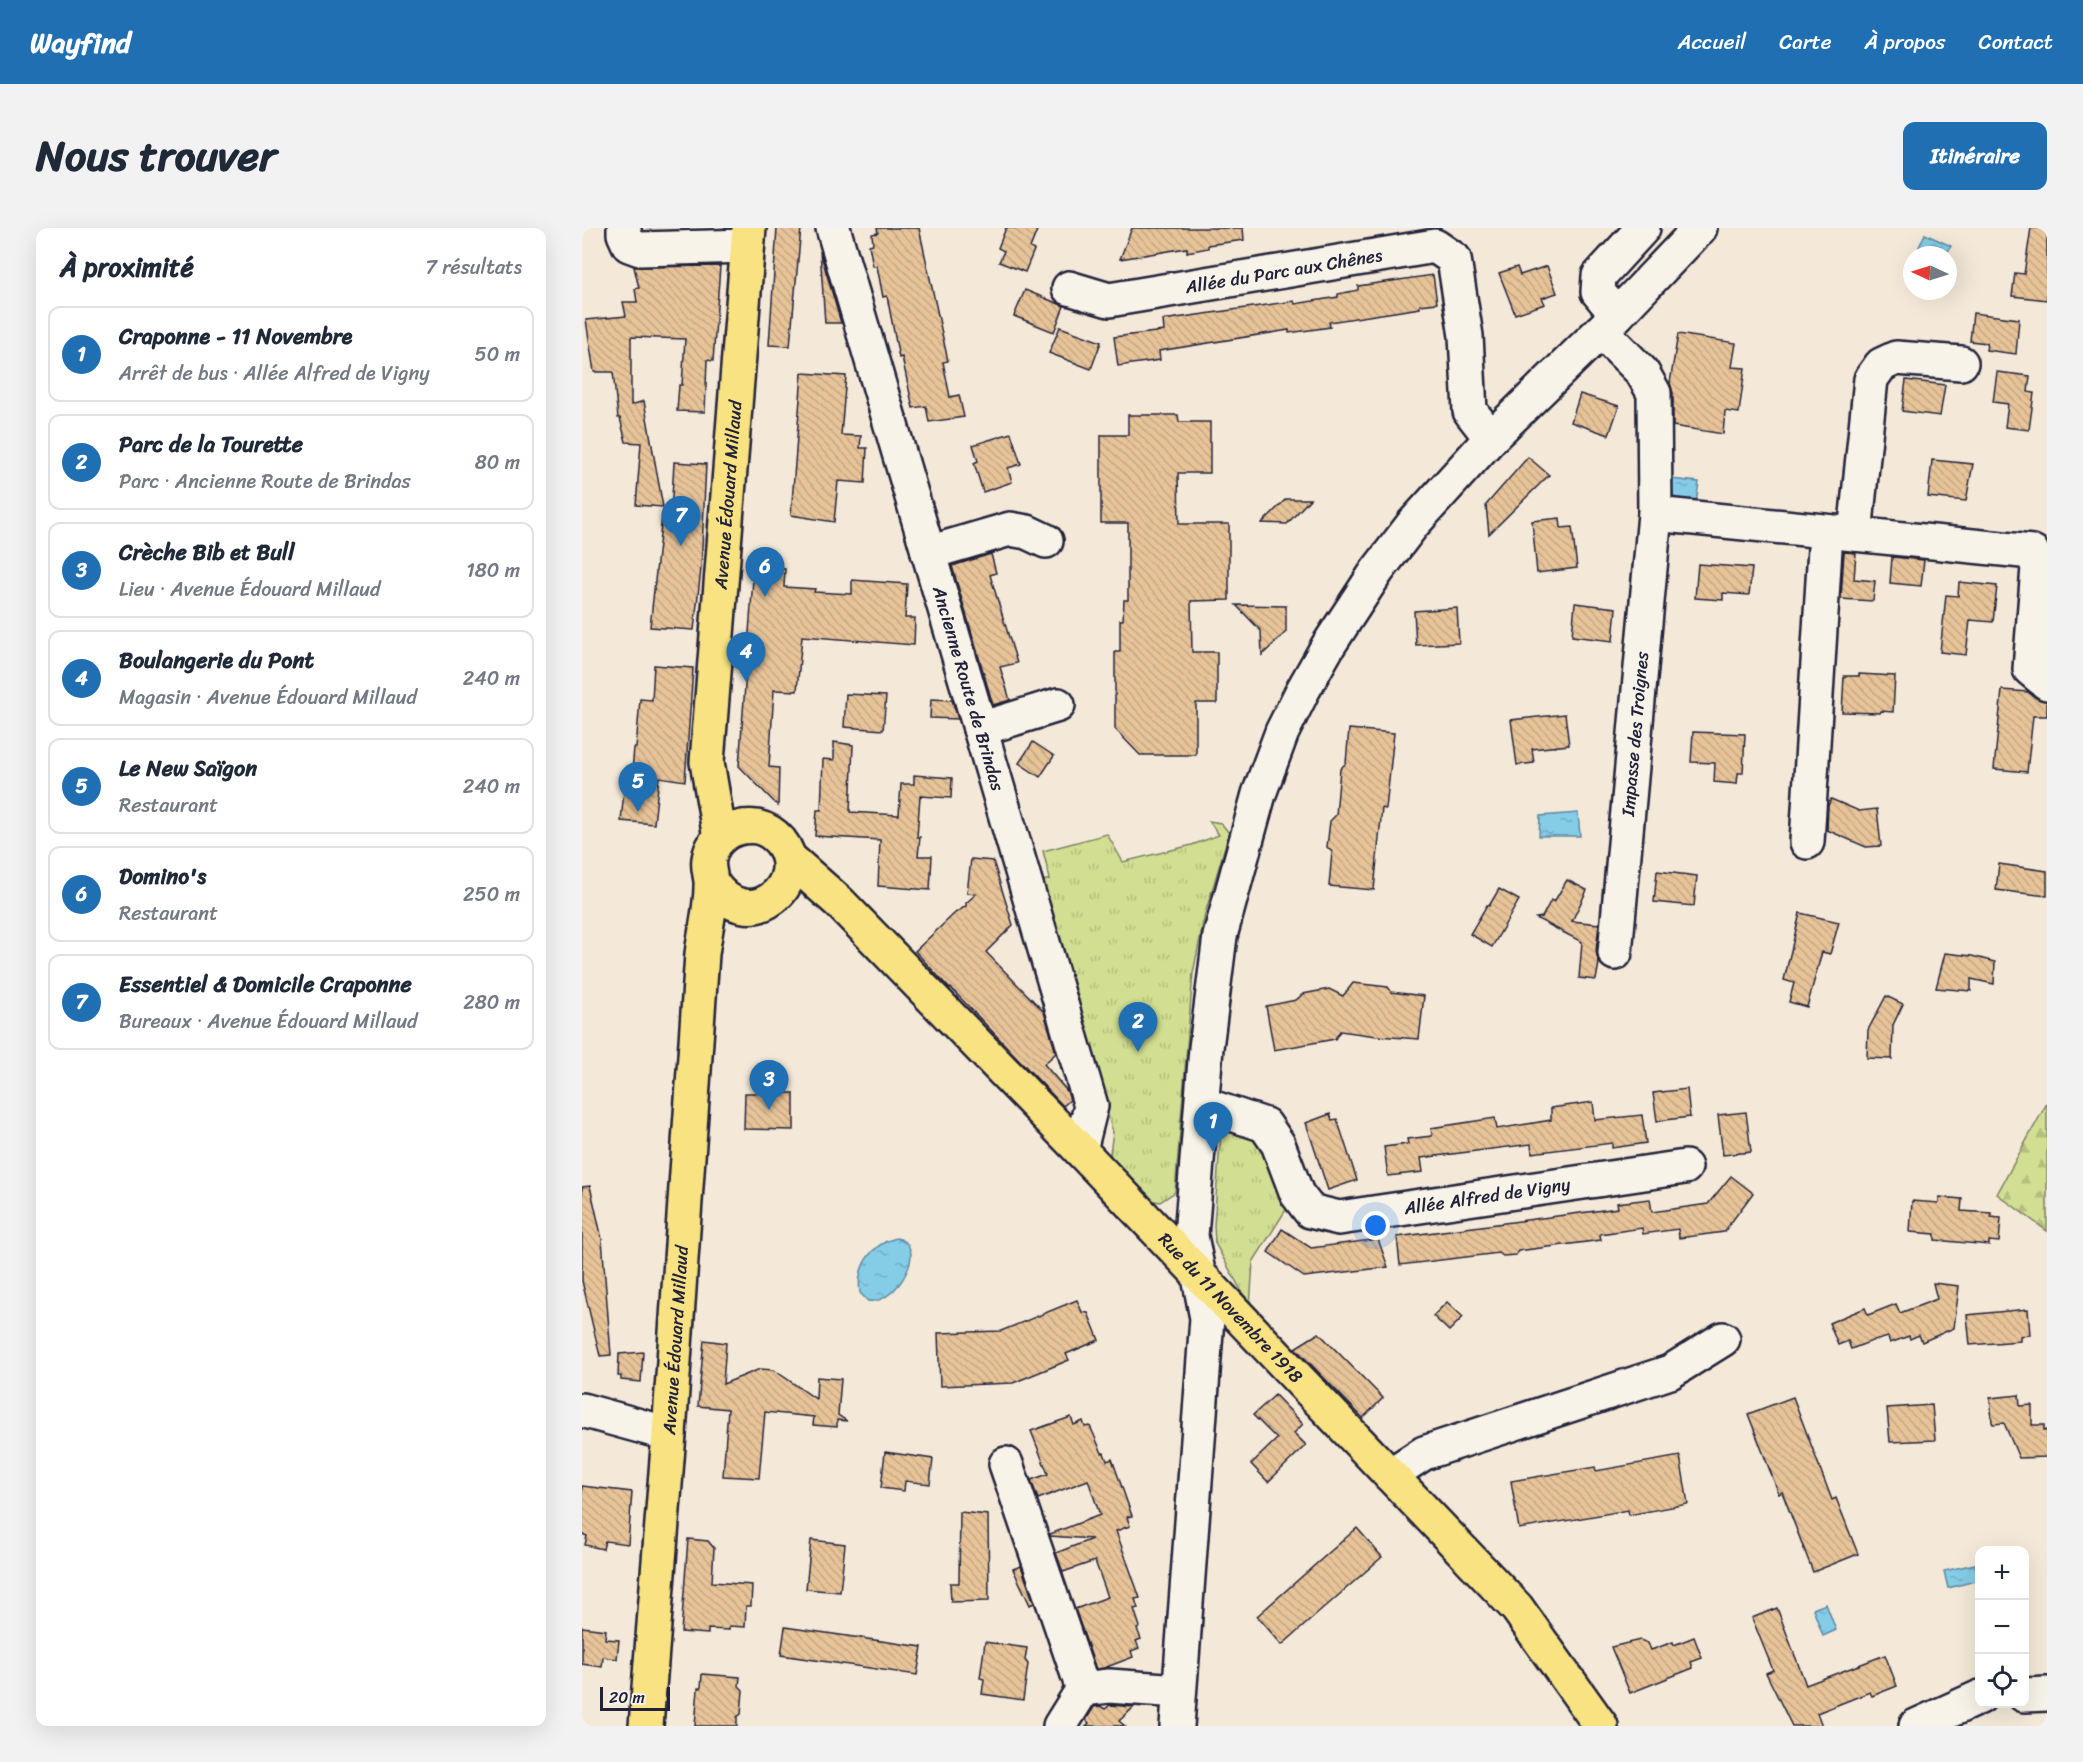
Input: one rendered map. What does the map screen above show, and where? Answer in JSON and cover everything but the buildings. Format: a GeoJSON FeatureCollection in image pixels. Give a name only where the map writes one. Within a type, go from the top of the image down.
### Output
{"type":"FeatureCollection","features":[{"type":"Feature","properties":{"kind":"main road","name":"Avenue Édouard Millaud"},"geometry":{"type":"LineString","coordinates":[[720,838],[706,762],[748,237]]}},
{"type":"Feature","properties":{"kind":"main road"},"geometry":{"type":"LineString","coordinates":[[706,762],[759,827]]}},
{"type":"Feature","properties":{"kind":"main road"},"geometry":{"type":"LineString","coordinates":[[745,826],[759,827],[769,831],[784,847],[788,857],[789,871],[785,884],[777,895],[766,903],[754,907],[741,906],[729,902],[712,884],[708,872],[709,859],[720,838],[731,830],[745,826]]}},
{"type":"Feature","properties":{"kind":"main road","name":"Rue du 11 Novembre 1918"},"geometry":{"type":"LineString","coordinates":[[788,857],[840,903],[1080,1150],[1517,1608],[1601,1726]]}},
{"type":"Feature","properties":{"kind":"main road","name":"Avenue Édouard Millaud"},"geometry":{"type":"LineString","coordinates":[[646,1726],[669,1434],[702,954],[712,884]]}},
{"type":"Feature","properties":{"kind":"main road"},"geometry":{"type":"LineString","coordinates":[[777,895],[840,903]]}},
{"type":"Feature","properties":{"kind":"main road"},"geometry":{"type":"LineString","coordinates":[[702,954],[741,906]]}},
{"type":"Feature","properties":{"kind":"street"},"geometry":{"type":"LineString","coordinates":[[624,228],[629,245],[640,249],[748,237]]}},
{"type":"Feature","properties":{"kind":"street","name":"Ancienne Route de Brindas"},"geometry":{"type":"LineString","coordinates":[[833,228],[1091,1106],[1080,1150]]}},
{"type":"Feature","properties":{"kind":"street","name":"Impasse des Troignes"},"geometry":{"type":"LineString","coordinates":[[1615,953],[1655,514],[1654,393],[1609,323],[1598,292],[1599,276],[1642,228]]}},
{"type":"Feature","properties":{"kind":"street"},"geometry":{"type":"LineString","coordinates":[[1177,1726],[1207,1318],[1191,1236],[1220,936],[1251,818],[1282,732],[1323,655],[1377,571],[1413,525],[1491,438],[1609,323],[1700,228]]}},
{"type":"Feature","properties":{"kind":"street","name":"Allée du Parc aux Chênes"},"geometry":{"type":"LineString","coordinates":[[1069,288],[1109,300],[1435,246],[1454,259],[1466,336],[1470,411],[1491,438]]}},
{"type":"Feature","properties":{"kind":"street"},"geometry":{"type":"LineString","coordinates":[[1807,842],[1840,533],[1870,380],[1881,365],[1896,358],[1961,363]]}},
{"type":"Feature","properties":{"kind":"street"},"geometry":{"type":"LineString","coordinates":[[1655,514],[2039,550],[2030,669],[2047,683]]}},
{"type":"Feature","properties":{"kind":"street"},"geometry":{"type":"LineString","coordinates":[[928,553],[1010,529],[1027,532],[1046,542]]}},
{"type":"Feature","properties":{"kind":"street"},"geometry":{"type":"LineString","coordinates":[[980,729],[1058,705]]}},
{"type":"Feature","properties":{"kind":"street","name":"Allée Alfred de Vigny"},"geometry":{"type":"LineString","coordinates":[[1202,1104],[1265,1125],[1278,1144],[1297,1194],[1310,1211],[1339,1218],[1685,1167]]}},
{"type":"Feature","properties":{"kind":"street"},"geometry":{"type":"LineString","coordinates":[[1390,1475],[1424,1453],[1670,1372],[1723,1339]]}},
{"type":"Feature","properties":{"kind":"street"},"geometry":{"type":"LineString","coordinates":[[582,1410],[669,1434]]}},
{"type":"Feature","properties":{"kind":"street"},"geometry":{"type":"LineString","coordinates":[[1006,1464],[1083,1689]]}},
{"type":"Feature","properties":{"kind":"street"},"geometry":{"type":"LineString","coordinates":[[1083,1689],[1109,1686],[1179,1691]]}},
{"type":"Feature","properties":{"kind":"street"},"geometry":{"type":"LineString","coordinates":[[1060,1726],[1083,1689]]}},
{"type":"Feature","properties":{"kind":"street"},"geometry":{"type":"LineString","coordinates":[[2029,1695],[2047,1694]]}},
{"type":"Feature","properties":{"kind":"street"},"geometry":{"type":"LineString","coordinates":[[1916,1726],[1975,1699]]}},
{"type":"Feature","properties":{"kind":"green space"},"geometry":{"type":"Polygon","coordinates":[[[1209,821],[1221,823],[1229,833],[1205,914],[1193,973],[1175,1192],[1160,1202],[1146,1200],[1113,1165],[1110,1153],[1113,1132],[1040,882],[1050,879],[1043,851],[1107,834],[1123,862],[1192,845],[1219,835],[1209,821]]]}},
{"type":"Feature","properties":{"kind":"green space"},"geometry":{"type":"Polygon","coordinates":[[[2047,1103],[2047,1231],[1997,1194],[2047,1103]]]}},
{"type":"Feature","properties":{"kind":"green space"},"geometry":{"type":"Polygon","coordinates":[[[1229,1125],[1257,1133],[1289,1205],[1253,1262],[1250,1307],[1215,1243],[1214,1226],[1221,1129],[1229,1125]]]}},
{"type":"Feature","properties":{"kind":"water"},"geometry":{"type":"Polygon","coordinates":[[[1925,234],[1951,246],[1919,246],[1925,234]]]}},
{"type":"Feature","properties":{"kind":"water"},"geometry":{"type":"Polygon","coordinates":[[[1661,478],[1699,482],[1696,503],[1667,500],[1661,478]]]}},
{"type":"Feature","properties":{"kind":"water"},"geometry":{"type":"Polygon","coordinates":[[[1578,813],[1580,836],[1539,836],[1540,816],[1578,813]]]}},
{"type":"Feature","properties":{"kind":"water"},"geometry":{"type":"Polygon","coordinates":[[[896,1238],[906,1242],[910,1251],[906,1273],[890,1294],[879,1300],[868,1301],[860,1293],[860,1274],[863,1266],[867,1258],[879,1246],[896,1238]]]}},
{"type":"Feature","properties":{"kind":"water"},"geometry":{"type":"Polygon","coordinates":[[[1975,1564],[1975,1581],[1948,1588],[1944,1571],[1975,1564]]]}},
{"type":"Feature","properties":{"kind":"water"},"geometry":{"type":"Polygon","coordinates":[[[1826,1604],[1836,1630],[1823,1636],[1813,1609],[1826,1604]]]}},
{"type":"Feature","properties":{"kind":"place","name":"Essentiel & Domicile Craponne"},"geometry":{"type":"Point","coordinates":[681,546]}},
{"type":"Feature","properties":{"kind":"place","name":"Domino's"},"geometry":{"type":"Point","coordinates":[765,597]}},
{"type":"Feature","properties":{"kind":"place","name":"Boulangerie du Pont"},"geometry":{"type":"Point","coordinates":[746,682]}},
{"type":"Feature","properties":{"kind":"place","name":"Le New Saïgon"},"geometry":{"type":"Point","coordinates":[638,812]}},
{"type":"Feature","properties":{"kind":"place","name":"Parc de la Tourette"},"geometry":{"type":"Point","coordinates":[1138,1052]}},
{"type":"Feature","properties":{"kind":"place","name":"Crèche Bib et Bull"},"geometry":{"type":"Point","coordinates":[769,1110]}},
{"type":"Feature","properties":{"kind":"place","name":"Craponne - 11 Novembre"},"geometry":{"type":"Point","coordinates":[1213,1152]}}]}
